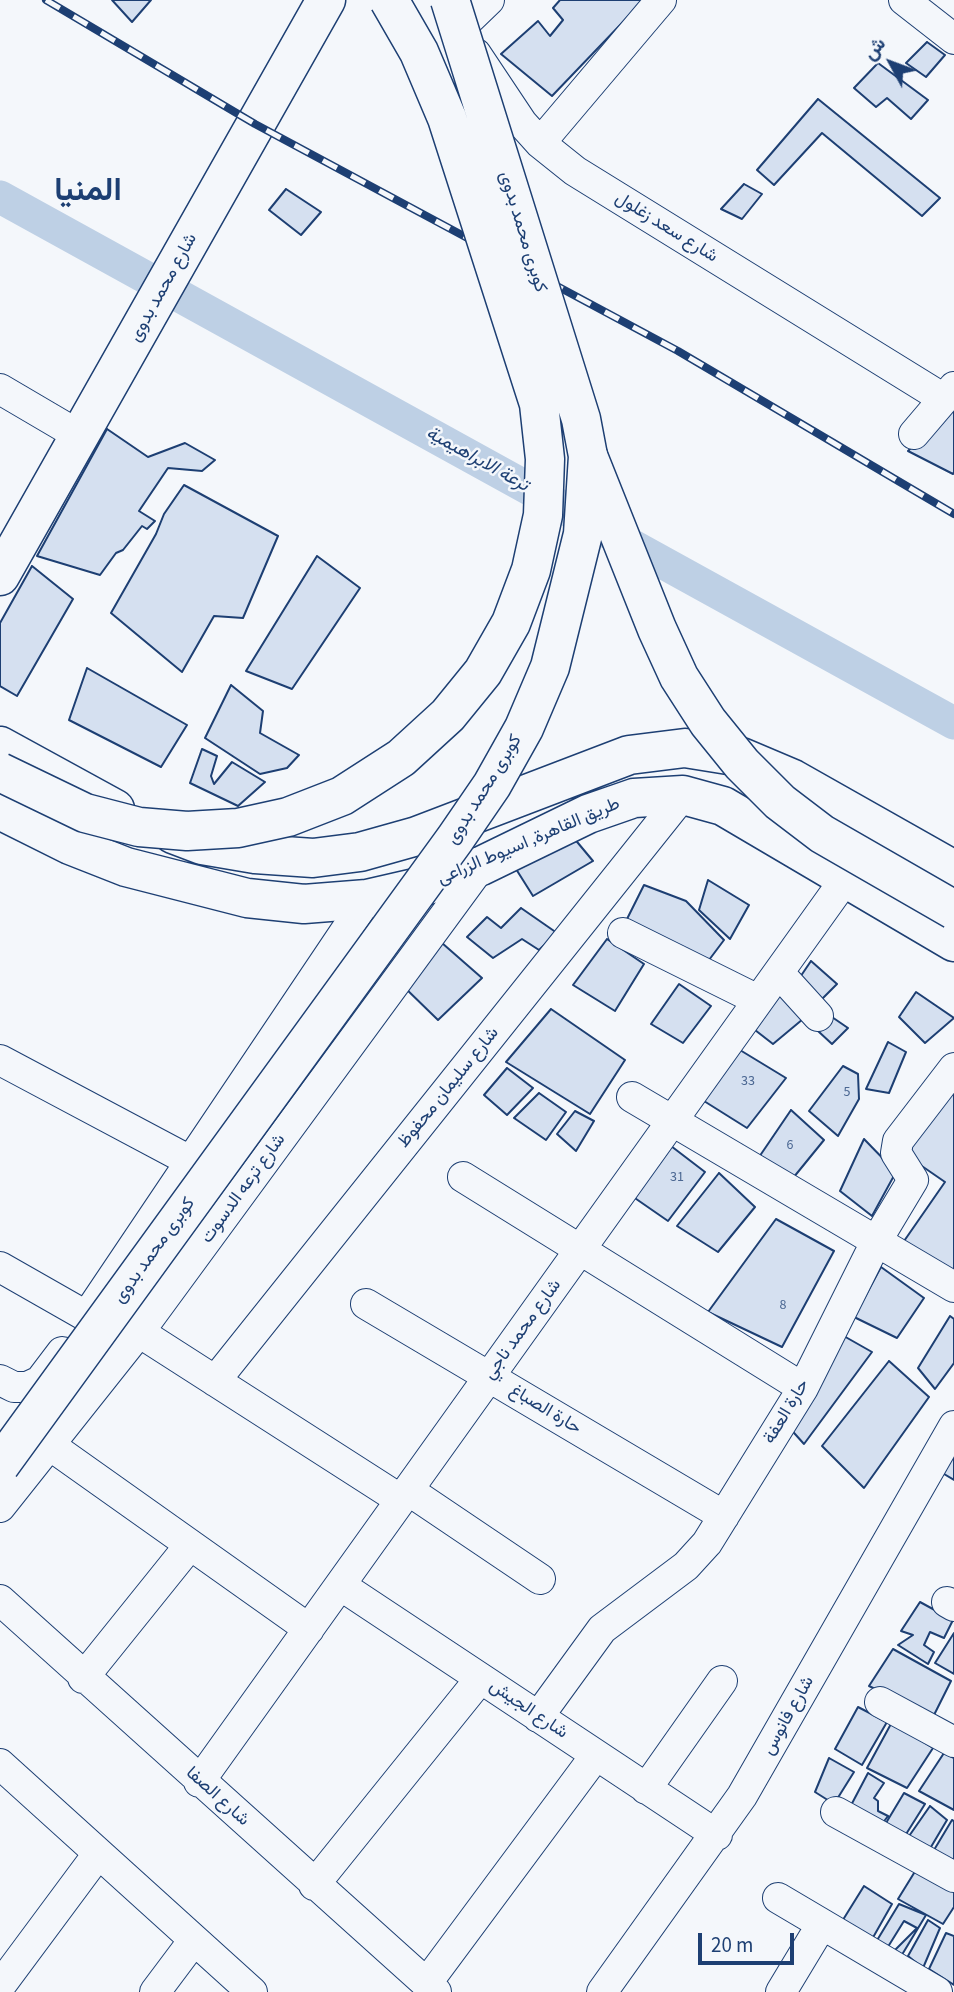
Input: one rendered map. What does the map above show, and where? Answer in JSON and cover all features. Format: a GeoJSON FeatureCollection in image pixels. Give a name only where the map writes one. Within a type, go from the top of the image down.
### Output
{"type":"FeatureCollection","features":[{"type":"Feature","properties":{"kind":"main road"},"geometry":{"type":"LineString","coordinates":[[0,772],[85,813],[139,827],[187,831],[238,828],[288,817],[342,796],[401,758],[448,715],[483,671],[511,623],[531,570],[542,515],[545,459],[539,404],[447,118],[419,52],[389,0]]}},
{"type":"Feature","properties":{"kind":"main road","name":"شارع محمد بدوى"},"geometry":{"type":"LineString","coordinates":[[0,576],[221,187],[317,5]]}},
{"type":"Feature","properties":{"kind":"main road","name":"كوبرى محمد بدوى"},"geometry":{"type":"LineString","coordinates":[[0,1465],[492,785],[524,728],[550,667],[583,534],[587,456],[580,419],[455,14]]}},
{"type":"Feature","properties":{"kind":"main road"},"geometry":{"type":"LineString","coordinates":[[587,456],[679,677],[733,754],[780,802],[822,834],[954,910]]}},
{"type":"Feature","properties":{"kind":"main road"},"geometry":{"type":"LineString","coordinates":[[0,746],[98,800],[202,845],[255,854],[313,858],[360,852],[417,836],[629,755],[685,748],[741,757],[793,779],[954,870]]}},
{"type":"Feature","properties":{"kind":"main road","name":"طريق القاهرة, اسيوط الزراعى"},"geometry":{"type":"LineString","coordinates":[[0,810],[70,845],[126,867],[247,898],[304,904],[367,899],[428,885],[481,866],[588,814],[634,798],[683,795],[723,806],[954,942]]}},
{"type":"Feature","properties":{"kind":"main road"},"geometry":{"type":"LineString","coordinates":[[185,884],[202,845]]}},
{"type":"Feature","properties":{"kind":"street","name":"شارع سعد زغلول"},"geometry":{"type":"LineString","coordinates":[[443,0],[455,14],[506,101],[540,143],[575,172],[949,393]]}},
{"type":"Feature","properties":{"kind":"street"},"geometry":{"type":"LineString","coordinates":[[455,14],[489,0]]}},
{"type":"Feature","properties":{"kind":"street"},"geometry":{"type":"LineString","coordinates":[[540,143],[661,0]]}},
{"type":"Feature","properties":{"kind":"street"},"geometry":{"type":"LineString","coordinates":[[908,1],[954,39]]}},
{"type":"Feature","properties":{"kind":"street"},"geometry":{"type":"LineString","coordinates":[[0,389],[80,436]]}},
{"type":"Feature","properties":{"kind":"street"},"geometry":{"type":"LineString","coordinates":[[914,434],[949,393]]}},
{"type":"Feature","properties":{"kind":"street","name":"شارع سليمان محفوظ"},"geometry":{"type":"LineString","coordinates":[[215,1381],[683,795]]}},
{"type":"Feature","properties":{"kind":"street","name":"شارع ترعه الدسوت"},"geometry":{"type":"LineString","coordinates":[[0,1507],[139,1332],[481,866]]}},
{"type":"Feature","properties":{"kind":"street","name":"شارع محمد ناجي"},"geometry":{"type":"LineString","coordinates":[[199,1782],[846,878]]}},
{"type":"Feature","properties":{"kind":"street"},"geometry":{"type":"LineString","coordinates":[[0,1380],[14,1387],[27,1387],[40,1381],[367,899]]}},
{"type":"Feature","properties":{"kind":"street"},"geometry":{"type":"LineString","coordinates":[[623,933],[758,1000]]}},
{"type":"Feature","properties":{"kind":"street"},"geometry":{"type":"LineString","coordinates":[[779,973],[818,1016]]}},
{"type":"Feature","properties":{"kind":"street"},"geometry":{"type":"LineString","coordinates":[[0,1060],[190,1161]]}},
{"type":"Feature","properties":{"kind":"street","name":"حارة العفة"},"geometry":{"type":"LineString","coordinates":[[538,1717],[603,1629],[686,1566],[707,1543],[803,1388],[877,1240],[913,1180],[897,1153],[898,1141],[954,1068]]}},
{"type":"Feature","properties":{"kind":"street"},"geometry":{"type":"LineString","coordinates":[[632,1097],[954,1287]]}},
{"type":"Feature","properties":{"kind":"street"},"geometry":{"type":"LineString","coordinates":[[463,1177],[803,1388]]}},
{"type":"Feature","properties":{"kind":"street"},"geometry":{"type":"LineString","coordinates":[[0,1267],[86,1316]]}},
{"type":"Feature","properties":{"kind":"street","name":"حارة الصباغ"},"geometry":{"type":"LineString","coordinates":[[366,1304],[724,1516]]}},
{"type":"Feature","properties":{"kind":"street"},"geometry":{"type":"LineString","coordinates":[[139,1332],[540,1579]]}},
{"type":"Feature","properties":{"kind":"street","name":"شارع فانوس"},"geometry":{"type":"LineString","coordinates":[[602,1992],[717,1835],[766,1757],[954,1426]]}},
{"type":"Feature","properties":{"kind":"street"},"geometry":{"type":"LineString","coordinates":[[51,1446],[309,1629]]}},
{"type":"Feature","properties":{"kind":"street"},"geometry":{"type":"LineString","coordinates":[[83,1678],[190,1545]]}},
{"type":"Feature","properties":{"kind":"street","name":"شارع الجيش"},"geometry":{"type":"LineString","coordinates":[[340,1585],[717,1835]]}},
{"type":"Feature","properties":{"kind":"street","name":"شارع الصفا"},"geometry":{"type":"LineString","coordinates":[[0,1600],[83,1678],[431,1988]]}},
{"type":"Feature","properties":{"kind":"street"},"geometry":{"type":"LineString","coordinates":[[314,1885],[480,1679]]}},
{"type":"Feature","properties":{"kind":"street"},"geometry":{"type":"LineString","coordinates":[[646,1789],[722,1681]]}},
{"type":"Feature","properties":{"kind":"street"},"geometry":{"type":"LineString","coordinates":[[880,1702],[954,1742]]}},
{"type":"Feature","properties":{"kind":"street"},"geometry":{"type":"LineString","coordinates":[[431,1988],[596,1755]]}},
{"type":"Feature","properties":{"kind":"street"},"geometry":{"type":"LineString","coordinates":[[2,1771],[252,1992]]}},
{"type":"Feature","properties":{"kind":"street"},"geometry":{"type":"LineString","coordinates":[[836,1812],[954,1877]]}},
{"type":"Feature","properties":{"kind":"street"},"geometry":{"type":"LineString","coordinates":[[0,1986],[97,1854]]}},
{"type":"Feature","properties":{"kind":"street"},"geometry":{"type":"LineString","coordinates":[[778,1898],[937,1992]]}},
{"type":"Feature","properties":{"kind":"street"},"geometry":{"type":"LineString","coordinates":[[781,1992],[822,1924]]}},
{"type":"Feature","properties":{"kind":"street"},"geometry":{"type":"LineString","coordinates":[[155,1992],[194,1940]]}},
{"type":"Feature","properties":{"kind":"building"},"geometry":{"type":"Polygon","coordinates":[[[112,0],[151,0],[132,22],[112,0]]]}},
{"type":"Feature","properties":{"kind":"building"},"geometry":{"type":"Polygon","coordinates":[[[560,0],[644,0],[552,96],[501,54],[538,21],[550,36],[563,20],[553,8],[560,0]]]}},
{"type":"Feature","properties":{"kind":"building"},"geometry":{"type":"Polygon","coordinates":[[[927,42],[945,55],[926,77],[906,63],[927,42]]]}},
{"type":"Feature","properties":{"kind":"building"},"geometry":{"type":"Polygon","coordinates":[[[878,63],[928,100],[911,119],[887,98],[876,107],[854,88],[878,63]]]}},
{"type":"Feature","properties":{"kind":"building"},"geometry":{"type":"Polygon","coordinates":[[[818,99],[940,198],[922,216],[822,133],[774,185],[757,170],[818,99]]]}},
{"type":"Feature","properties":{"kind":"building"},"geometry":{"type":"Polygon","coordinates":[[[744,184],[762,194],[742,219],[721,209],[744,184]]]}},
{"type":"Feature","properties":{"kind":"building"},"geometry":{"type":"Polygon","coordinates":[[[286,189],[321,212],[301,235],[269,210],[286,189]]]}},
{"type":"Feature","properties":{"kind":"building"},"geometry":{"type":"Polygon","coordinates":[[[954,402],[954,472],[953,474],[908,451],[954,402]]]}},
{"type":"Feature","properties":{"kind":"building"},"geometry":{"type":"Polygon","coordinates":[[[107,429],[148,457],[185,443],[215,460],[202,471],[168,468],[139,511],[155,521],[147,529],[142,526],[123,550],[116,553],[100,575],[37,556],[107,429]]]}},
{"type":"Feature","properties":{"kind":"building"},"geometry":{"type":"Polygon","coordinates":[[[184,485],[278,536],[243,618],[214,616],[182,672],[111,613],[156,534],[164,514],[184,485]]]}},
{"type":"Feature","properties":{"kind":"building"},"geometry":{"type":"Polygon","coordinates":[[[317,556],[360,588],[292,689],[246,671],[317,556]]]}},
{"type":"Feature","properties":{"kind":"building"},"geometry":{"type":"Polygon","coordinates":[[[32,566],[73,599],[17,696],[0,686],[0,623],[32,566]]]}},
{"type":"Feature","properties":{"kind":"building"},"geometry":{"type":"Polygon","coordinates":[[[87,668],[187,725],[161,767],[69,720],[87,668]]]}},
{"type":"Feature","properties":{"kind":"building"},"geometry":{"type":"Polygon","coordinates":[[[231,685],[263,711],[260,733],[299,755],[287,768],[260,774],[205,738],[231,685]]]}},
{"type":"Feature","properties":{"kind":"building"},"geometry":{"type":"Polygon","coordinates":[[[202,749],[217,756],[211,776],[214,784],[232,762],[265,782],[238,806],[190,783],[202,749]]]}},
{"type":"Feature","properties":{"kind":"building"},"geometry":{"type":"Polygon","coordinates":[[[573,837],[593,861],[533,896],[516,869],[573,837]]]}},
{"type":"Feature","properties":{"kind":"building"},"geometry":{"type":"Polygon","coordinates":[[[708,880],[749,905],[730,939],[699,910],[708,880]]]}},
{"type":"Feature","properties":{"kind":"building"},"geometry":{"type":"Polygon","coordinates":[[[644,885],[686,901],[724,940],[709,960],[624,925],[644,885]]]}},
{"type":"Feature","properties":{"kind":"building"},"geometry":{"type":"Polygon","coordinates":[[[521,908],[557,933],[539,950],[522,939],[493,958],[467,937],[487,917],[501,928],[521,908]]]}},
{"type":"Feature","properties":{"kind":"building"},"geometry":{"type":"Polygon","coordinates":[[[607,939],[644,964],[615,1011],[573,985],[607,939]]]}},
{"type":"Feature","properties":{"kind":"building"},"geometry":{"type":"Polygon","coordinates":[[[442,943],[482,978],[438,1020],[401,984],[442,943]]]}},
{"type":"Feature","properties":{"kind":"building"},"geometry":{"type":"Polygon","coordinates":[[[811,961],[837,984],[817,1004],[794,986],[811,961]]]}},
{"type":"Feature","properties":{"kind":"building"},"geometry":{"type":"Polygon","coordinates":[[[679,984],[711,1006],[683,1043],[651,1024],[679,984]]]}},
{"type":"Feature","properties":{"kind":"building"},"geometry":{"type":"Polygon","coordinates":[[[784,989],[809,1014],[773,1044],[755,1030],[784,989]]]}},
{"type":"Feature","properties":{"kind":"building"},"geometry":{"type":"Polygon","coordinates":[[[916,992],[954,1018],[925,1043],[899,1017],[916,992]]]}},
{"type":"Feature","properties":{"kind":"building"},"geometry":{"type":"Polygon","coordinates":[[[551,1009],[625,1060],[590,1114],[506,1062],[551,1009]]]}},
{"type":"Feature","properties":{"kind":"building"},"geometry":{"type":"Polygon","coordinates":[[[829,1015],[848,1028],[832,1044],[818,1031],[829,1015]]]}},
{"type":"Feature","properties":{"kind":"building"},"geometry":{"type":"Polygon","coordinates":[[[888,1042],[906,1052],[889,1093],[866,1089],[888,1042]]]}},
{"type":"Feature","properties":{"kind":"building"},"geometry":{"type":"Polygon","coordinates":[[[735,1047],[786,1078],[747,1128],[696,1096],[735,1047]]]}},
{"type":"Feature","properties":{"kind":"building"},"geometry":{"type":"Polygon","coordinates":[[[843,1066],[858,1074],[859,1099],[838,1136],[809,1111],[843,1066]]]}},
{"type":"Feature","properties":{"kind":"building"},"geometry":{"type":"Polygon","coordinates":[[[507,1068],[533,1088],[507,1115],[484,1095],[507,1068]]]}},
{"type":"Feature","properties":{"kind":"building"},"geometry":{"type":"Polygon","coordinates":[[[954,1074],[954,1273],[902,1244],[945,1182],[900,1151],[954,1074]]]}},
{"type":"Feature","properties":{"kind":"building"},"geometry":{"type":"Polygon","coordinates":[[[539,1093],[566,1112],[546,1140],[514,1118],[539,1093]]]}},
{"type":"Feature","properties":{"kind":"building"},"geometry":{"type":"Polygon","coordinates":[[[791,1110],[824,1140],[789,1183],[755,1163],[791,1110]]]}},
{"type":"Feature","properties":{"kind":"building"},"geometry":{"type":"Polygon","coordinates":[[[575,1111],[594,1121],[576,1151],[557,1134],[575,1111]]]}},
{"type":"Feature","properties":{"kind":"building"},"geometry":{"type":"Polygon","coordinates":[[[864,1139],[896,1172],[872,1216],[840,1191],[864,1139]]]}},
{"type":"Feature","properties":{"kind":"building"},"geometry":{"type":"Polygon","coordinates":[[[671,1146],[705,1172],[668,1221],[629,1194],[671,1146]]]}},
{"type":"Feature","properties":{"kind":"building"},"geometry":{"type":"Polygon","coordinates":[[[719,1173],[755,1207],[718,1252],[677,1226],[719,1173]]]}},
{"type":"Feature","properties":{"kind":"building"},"geometry":{"type":"Polygon","coordinates":[[[776,1219],[834,1251],[782,1347],[708,1312],[776,1219]]]}},
{"type":"Feature","properties":{"kind":"building"},"geometry":{"type":"Polygon","coordinates":[[[881,1267],[924,1298],[897,1338],[854,1317],[881,1267]]]}},
{"type":"Feature","properties":{"kind":"building"},"geometry":{"type":"Polygon","coordinates":[[[950,1316],[954,1319],[954,1363],[935,1389],[918,1368],[950,1316]]]}},
{"type":"Feature","properties":{"kind":"building"},"geometry":{"type":"Polygon","coordinates":[[[842,1335],[872,1352],[804,1444],[786,1424],[842,1335]]]}},
{"type":"Feature","properties":{"kind":"building"},"geometry":{"type":"Polygon","coordinates":[[[889,1361],[929,1397],[864,1488],[822,1446],[889,1361]]]}},
{"type":"Feature","properties":{"kind":"building"},"geometry":{"type":"Polygon","coordinates":[[[954,1449],[954,1480],[939,1471],[954,1449]]]}},
{"type":"Feature","properties":{"kind":"building"},"geometry":{"type":"Polygon","coordinates":[[[920,1602],[953,1620],[944,1638],[930,1632],[924,1645],[934,1652],[928,1664],[898,1645],[913,1635],[901,1631],[920,1602]]]}},
{"type":"Feature","properties":{"kind":"building"},"geometry":{"type":"Polygon","coordinates":[[[954,1633],[954,1674],[935,1663],[954,1633]]]}},
{"type":"Feature","properties":{"kind":"building"},"geometry":{"type":"Polygon","coordinates":[[[893,1649],[951,1681],[933,1717],[869,1686],[893,1649]]]}},
{"type":"Feature","properties":{"kind":"building"},"geometry":{"type":"Polygon","coordinates":[[[858,1707],[887,1722],[862,1765],[835,1749],[858,1707]]]}},
{"type":"Feature","properties":{"kind":"building"},"geometry":{"type":"Polygon","coordinates":[[[892,1722],[933,1748],[907,1788],[867,1768],[892,1722]]]}},
{"type":"Feature","properties":{"kind":"building"},"geometry":{"type":"Polygon","coordinates":[[[944,1753],[954,1758],[954,1810],[919,1791],[944,1753]]]}},
{"type":"Feature","properties":{"kind":"building"},"geometry":{"type":"Polygon","coordinates":[[[829,1758],[854,1772],[834,1804],[815,1792],[829,1758]]]}},
{"type":"Feature","properties":{"kind":"building"},"geometry":{"type":"Polygon","coordinates":[[[868,1773],[884,1783],[874,1798],[878,1801],[878,1811],[888,1816],[879,1828],[848,1811],[868,1773]]]}},
{"type":"Feature","properties":{"kind":"building"},"geometry":{"type":"Polygon","coordinates":[[[904,1793],[925,1804],[903,1839],[883,1828],[904,1793]]]}},
{"type":"Feature","properties":{"kind":"building"},"geometry":{"type":"Polygon","coordinates":[[[930,1806],[947,1820],[928,1852],[907,1839],[930,1806]]]}},
{"type":"Feature","properties":{"kind":"building"},"geometry":{"type":"Polygon","coordinates":[[[952,1820],[954,1821],[954,1867],[931,1855],[952,1820]]]}},
{"type":"Feature","properties":{"kind":"building"},"geometry":{"type":"Polygon","coordinates":[[[919,1865],[954,1886],[954,1907],[943,1924],[898,1899],[919,1865]]]}},
{"type":"Feature","properties":{"kind":"building"},"geometry":{"type":"Polygon","coordinates":[[[864,1886],[892,1904],[871,1941],[841,1923],[864,1886]]]}},
{"type":"Feature","properties":{"kind":"building"},"geometry":{"type":"Polygon","coordinates":[[[899,1904],[926,1915],[900,1958],[891,1954],[917,1928],[904,1921],[886,1950],[876,1942],[899,1904]]]}},
{"type":"Feature","properties":{"kind":"building"},"geometry":{"type":"Polygon","coordinates":[[[928,1920],[940,1928],[923,1968],[908,1956],[928,1920]]]}},
{"type":"Feature","properties":{"kind":"building"},"geometry":{"type":"Polygon","coordinates":[[[946,1933],[954,1936],[954,1985],[929,1969],[946,1933]]]}},
{"type":"Feature","properties":{"kind":"waterway","name":"ترعة الابراهيمية"},"geometry":{"type":"LineString","coordinates":[[0,197],[954,723]]}},
{"type":"Feature","properties":{"kind":"railway"},"geometry":{"type":"LineString","coordinates":[[46,0],[255,124],[678,351],[954,514]]}},
{"type":"Feature","properties":{"kind":"district","name":"المنيا"},"geometry":{"type":"Point","coordinates":[88,193]}}]}
